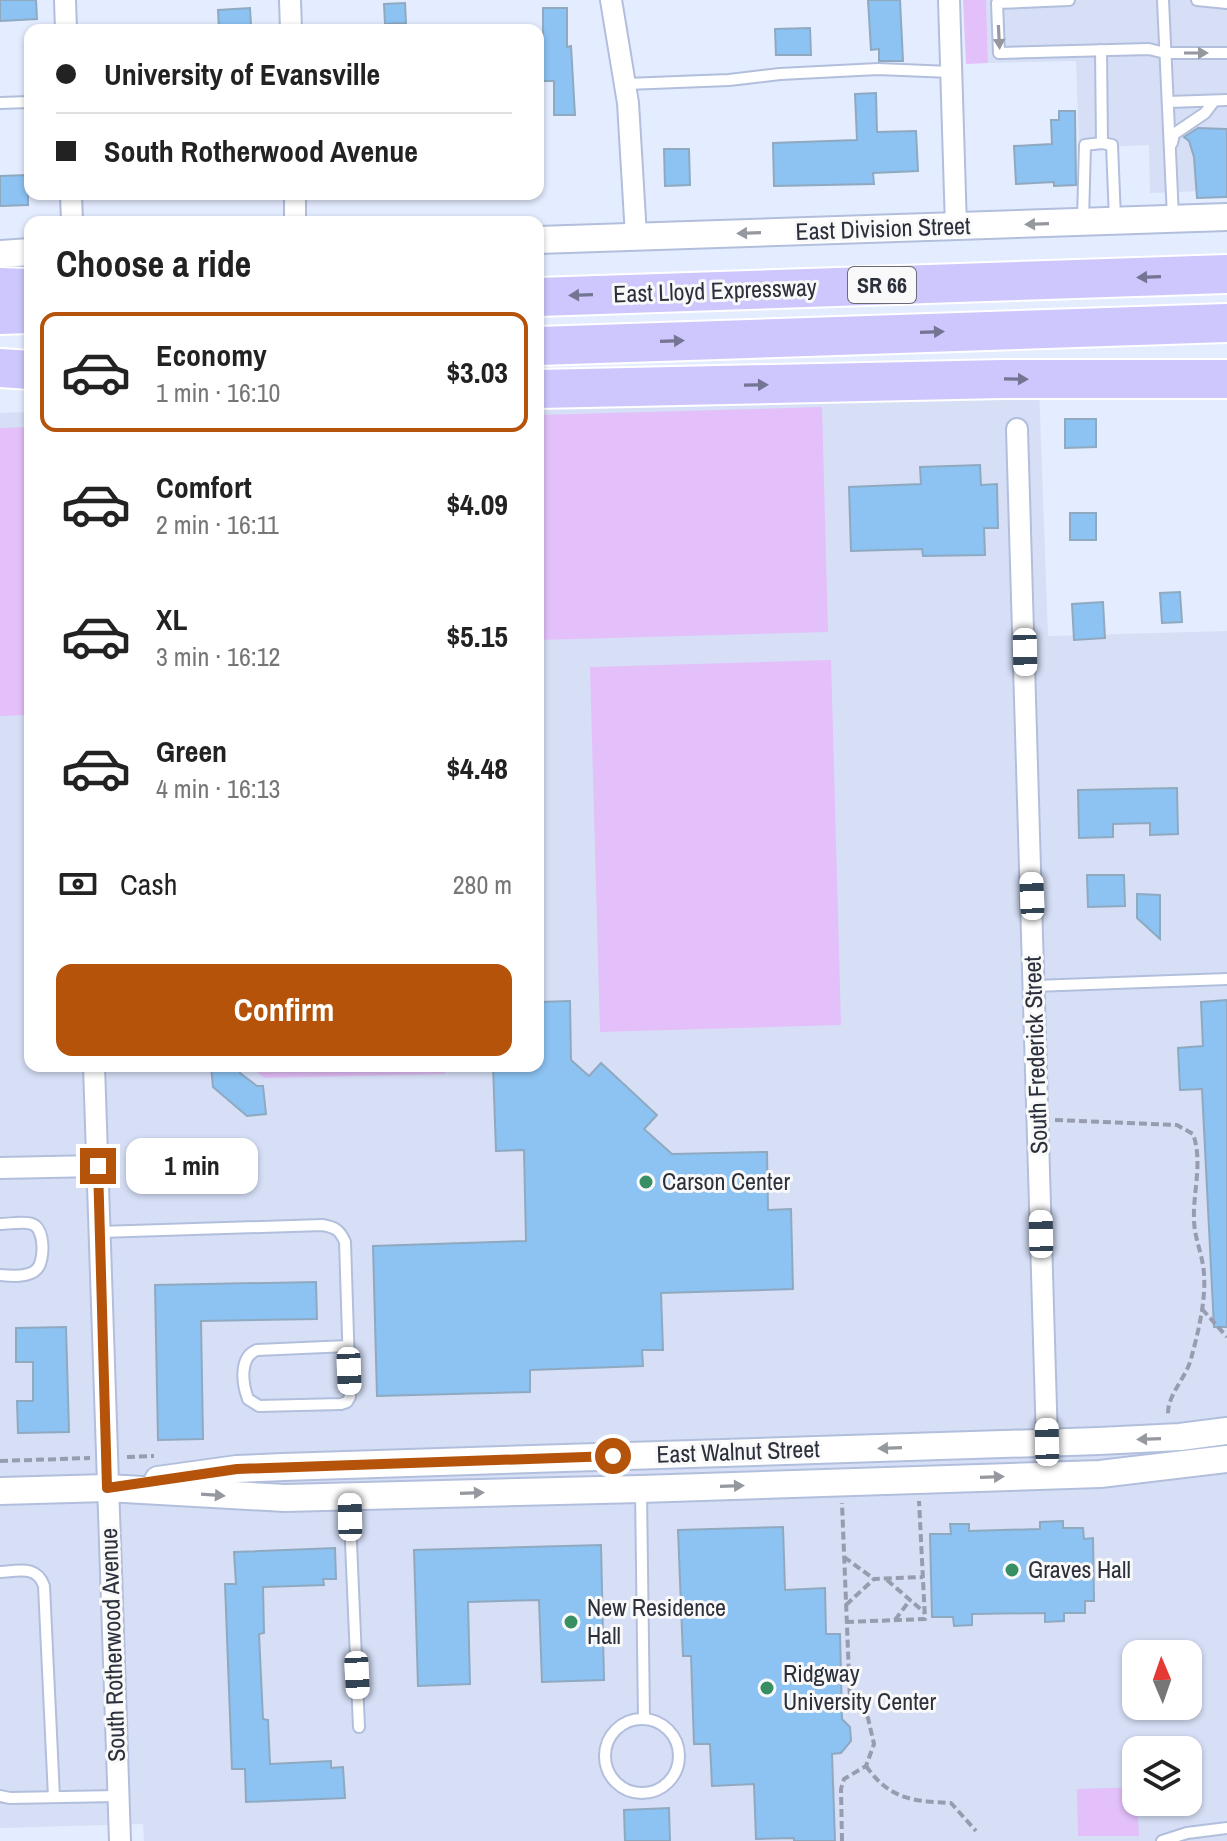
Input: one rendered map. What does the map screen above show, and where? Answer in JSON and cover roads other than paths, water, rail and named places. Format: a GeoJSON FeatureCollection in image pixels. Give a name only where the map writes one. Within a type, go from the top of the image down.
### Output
{"type":"FeatureCollection","features":[{"type":"Feature","properties":{"kind":"highway","name":"East Lloyd Expressway"},"geometry":{"type":"LineString","coordinates":[[544,297],[1227,274]]}},
{"type":"Feature","properties":{"kind":"highway"},"geometry":{"type":"LineString","coordinates":[[0,287],[24,288]]}},
{"type":"Feature","properties":{"kind":"highway"},"geometry":{"type":"LineString","coordinates":[[0,315],[24,314]]}},
{"type":"Feature","properties":{"kind":"highway","name":"East Lloyd Expressway"},"geometry":{"type":"LineString","coordinates":[[544,346],[1227,323]]}},
{"type":"Feature","properties":{"kind":"highway"},"geometry":{"type":"LineString","coordinates":[[0,366],[24,363]]}},
{"type":"Feature","properties":{"kind":"highway"},"geometry":{"type":"LineString","coordinates":[[0,366],[24,369]]}},
{"type":"Feature","properties":{"kind":"highway"},"geometry":{"type":"LineString","coordinates":[[544,389],[1002,379],[1227,379]]}},
{"type":"Feature","properties":{"kind":"street"},"geometry":{"type":"LineString","coordinates":[[65,0],[66,24]]}},
{"type":"Feature","properties":{"kind":"street"},"geometry":{"type":"LineString","coordinates":[[290,0],[291,24]]}},
{"type":"Feature","properties":{"kind":"street"},"geometry":{"type":"LineString","coordinates":[[611,0],[626,84],[636,236]]}},
{"type":"Feature","properties":{"kind":"street"},"geometry":{"type":"LineString","coordinates":[[949,0],[956,227]]}},
{"type":"Feature","properties":{"kind":"street","name":"East Division Street"},"geometry":{"type":"LineString","coordinates":[[544,240],[1227,217]]}},
{"type":"Feature","properties":{"kind":"street"},"geometry":{"type":"LineString","coordinates":[[0,254],[24,252]]}},
{"type":"Feature","properties":{"kind":"street","name":"South Frederick Street"},"geometry":{"type":"LineString","coordinates":[[1017,429],[1047,1442]]}},
{"type":"Feature","properties":{"kind":"street","name":"South Rotherwood Avenue"},"geometry":{"type":"LineString","coordinates":[[94,1072],[120,1841]]}},
{"type":"Feature","properties":{"kind":"street"},"geometry":{"type":"LineString","coordinates":[[0,1168],[98,1166]]}},
{"type":"Feature","properties":{"kind":"street","name":"East Walnut Street"},"geometry":{"type":"LineString","coordinates":[[107,1488],[237,1469],[1180,1437],[1227,1431]]}},
{"type":"Feature","properties":{"kind":"street","name":"East Walnut Street"},"geometry":{"type":"LineString","coordinates":[[0,1491],[107,1488],[237,1497],[641,1489],[1100,1474],[1227,1459]]}},
{"type":"Feature","properties":{"kind":"lane"},"geometry":{"type":"LineString","coordinates":[[1069,0],[997,3],[999,53],[1149,49],[1165,53],[1227,53]]}},
{"type":"Feature","properties":{"kind":"lane"},"geometry":{"type":"LineString","coordinates":[[1163,0],[1173,219]]}},
{"type":"Feature","properties":{"kind":"lane"},"geometry":{"type":"LineString","coordinates":[[1197,0],[1227,3]]}},
{"type":"Feature","properties":{"kind":"lane"},"geometry":{"type":"LineString","coordinates":[[1101,50],[1102,143]]}},
{"type":"Feature","properties":{"kind":"lane"},"geometry":{"type":"LineString","coordinates":[[626,84],[878,69],[951,72]]}},
{"type":"Feature","properties":{"kind":"lane"},"geometry":{"type":"LineString","coordinates":[[1168,102],[1227,100]]}},
{"type":"Feature","properties":{"kind":"lane"},"geometry":{"type":"LineString","coordinates":[[1170,150],[1174,134],[1205,113],[1214,101]]}},
{"type":"Feature","properties":{"kind":"lane"},"geometry":{"type":"LineString","coordinates":[[0,103],[24,102]]}},
{"type":"Feature","properties":{"kind":"lane"},"geometry":{"type":"LineString","coordinates":[[1083,222],[1085,145],[1102,143],[1112,145],[1115,221]]}},
{"type":"Feature","properties":{"kind":"lane"},"geometry":{"type":"LineString","coordinates":[[1034,986],[1227,979]]}},
{"type":"Feature","properties":{"kind":"lane"},"geometry":{"type":"LineString","coordinates":[[0,1224],[29,1223],[37,1226],[41,1233],[42,1256],[36,1270],[30,1274],[0,1275]]}},
{"type":"Feature","properties":{"kind":"lane"},"geometry":{"type":"LineString","coordinates":[[100,1232],[334,1227],[341,1232],[345,1242],[350,1397],[347,1402],[259,1406],[248,1399],[244,1364],[251,1352],[348,1346]]}},
{"type":"Feature","properties":{"kind":"lane"},"geometry":{"type":"LineString","coordinates":[[641,1489],[644,1719]]}},
{"type":"Feature","properties":{"kind":"lane"},"geometry":{"type":"LineString","coordinates":[[349,1496],[359,1727]]}},
{"type":"Feature","properties":{"kind":"lane"},"geometry":{"type":"LineString","coordinates":[[0,1572],[33,1570],[41,1575],[44,1586],[54,1797]]}},
{"type":"Feature","properties":{"kind":"lane"},"geometry":{"type":"LineString","coordinates":[[644,1719],[666,1728],[678,1748],[679,1760],[669,1782],[648,1794],[636,1794],[614,1782],[604,1759],[605,1746],[619,1726],[631,1720],[644,1719]]}},
{"type":"Feature","properties":{"kind":"lane"},"geometry":{"type":"LineString","coordinates":[[0,1796],[118,1796]]}},
{"type":"Feature","properties":{"kind":"lane"},"geometry":{"type":"LineString","coordinates":[[1162,1841],[1198,1830],[1227,1828]]}},
{"type":"Feature","properties":{"kind":"place","name":"Carson Center"},"geometry":{"type":"Point","coordinates":[646,1182]}},
{"type":"Feature","properties":{"kind":"place","name":"Graves Hall"},"geometry":{"type":"Point","coordinates":[1012,1570]}},
{"type":"Feature","properties":{"kind":"place","name":"New Residence Hall"},"geometry":{"type":"Point","coordinates":[571,1622]}},
{"type":"Feature","properties":{"kind":"place","name":"Ridgway University Center"},"geometry":{"type":"Point","coordinates":[767,1688]}}]}
